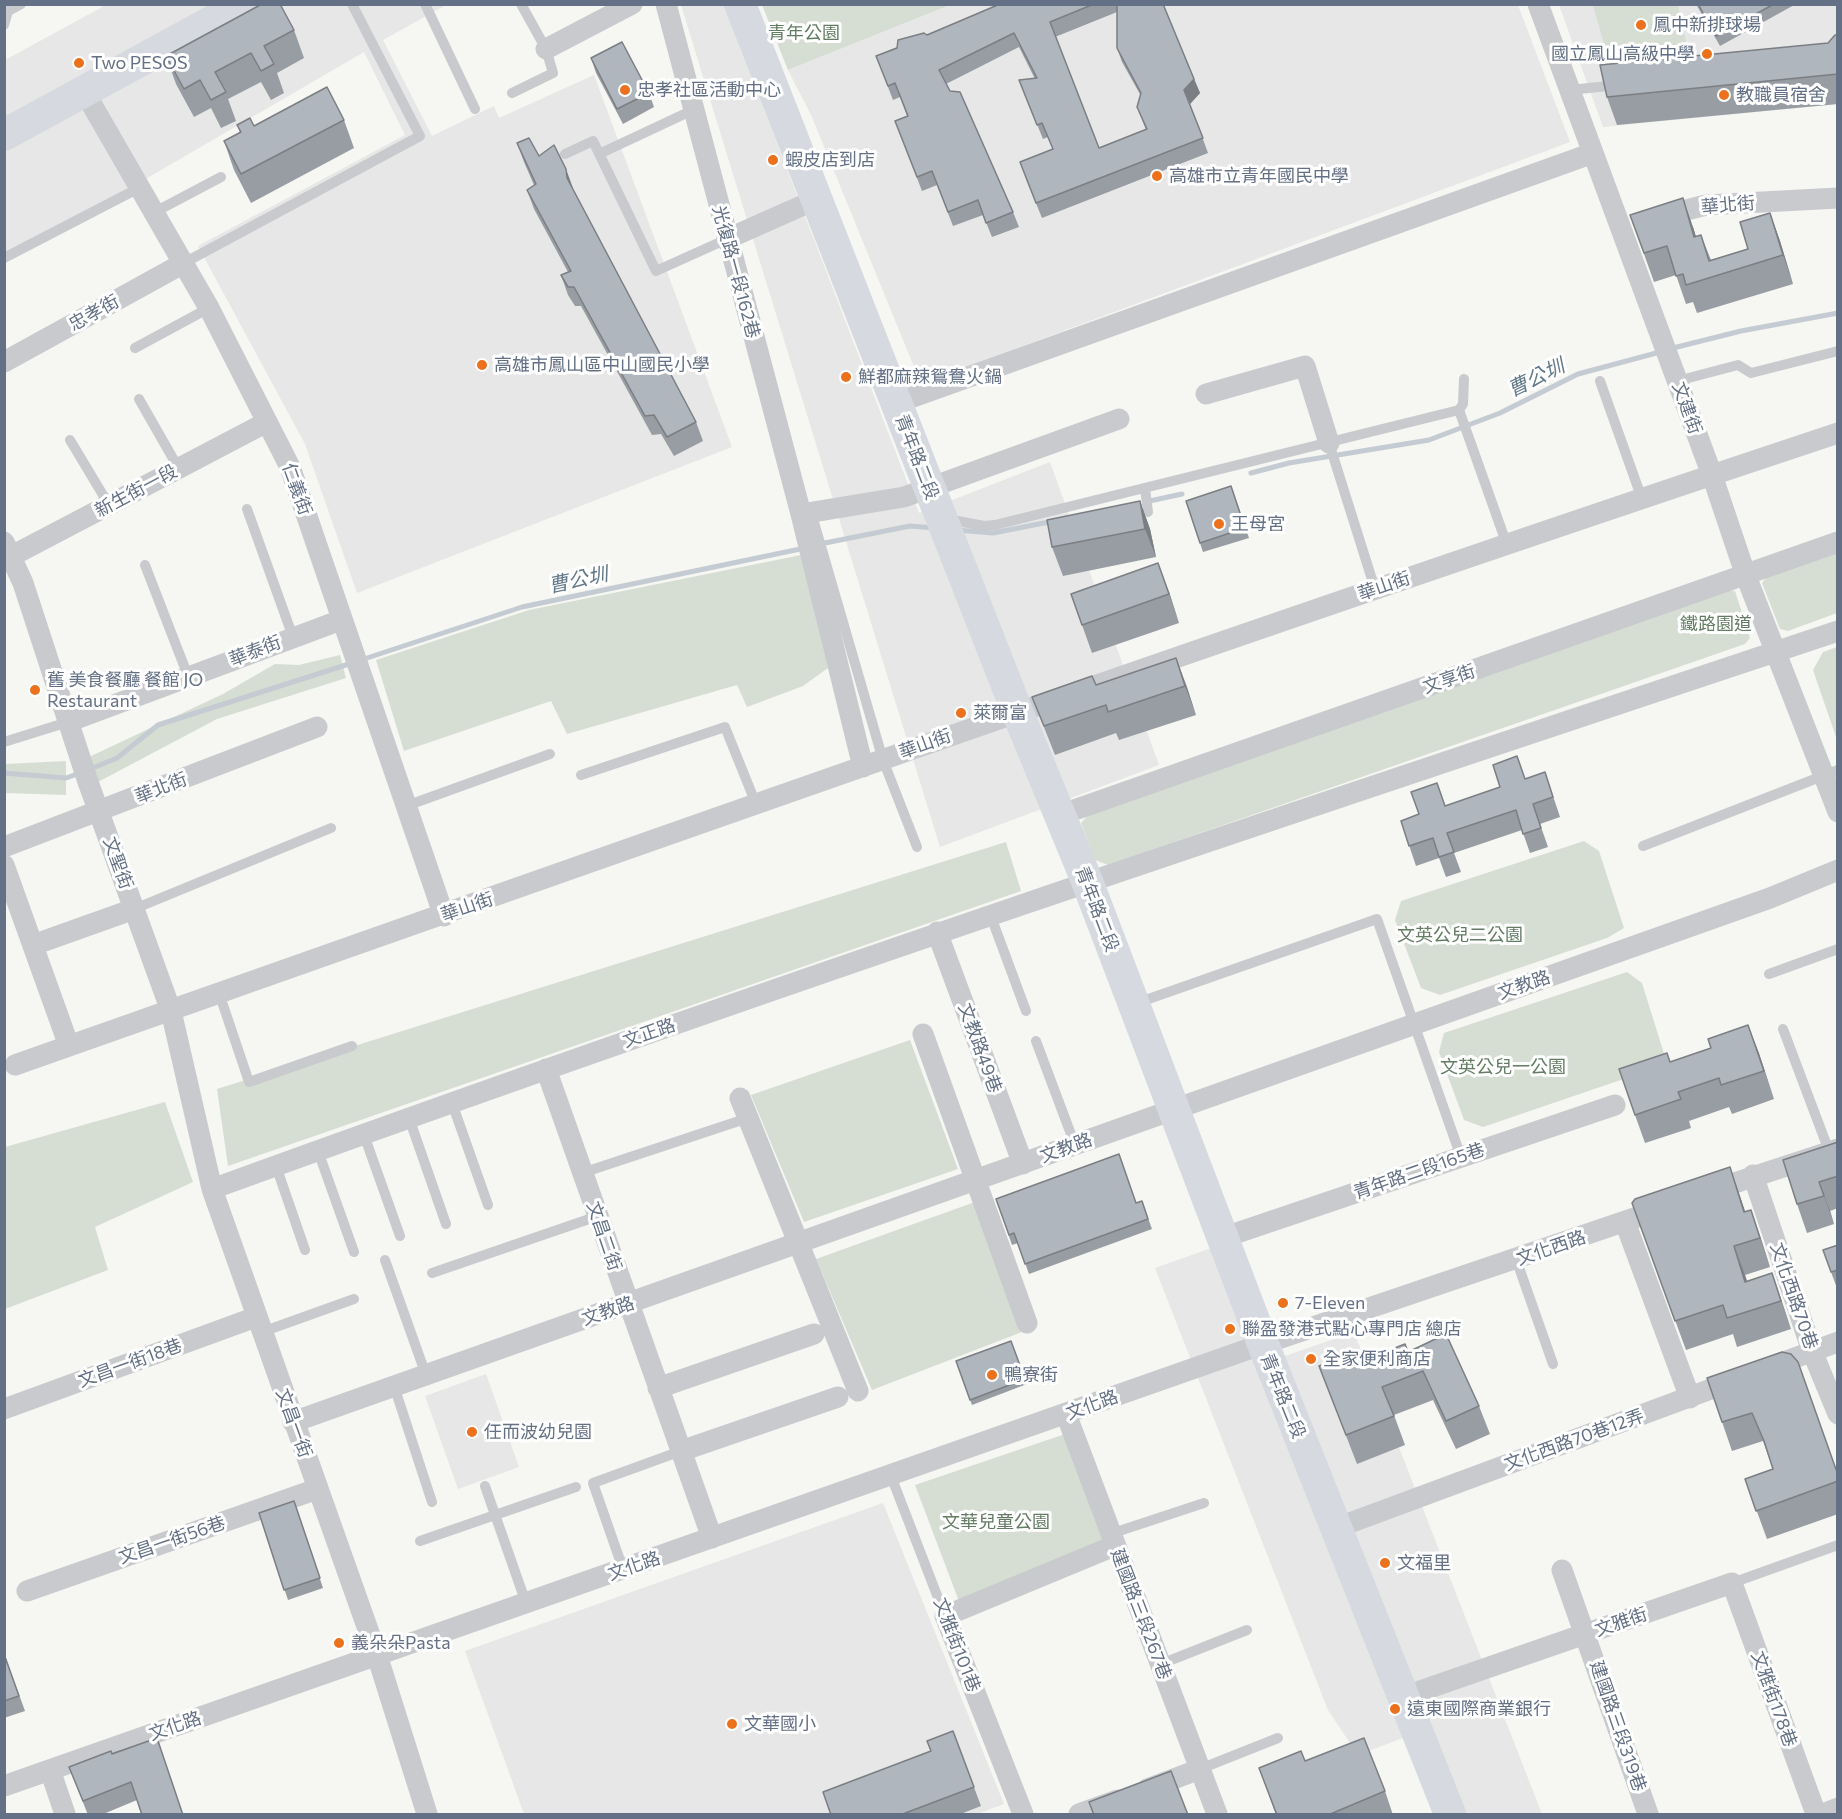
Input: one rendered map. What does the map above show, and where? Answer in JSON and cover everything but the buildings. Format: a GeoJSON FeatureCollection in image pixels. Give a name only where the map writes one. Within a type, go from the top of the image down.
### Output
{"type":"FeatureCollection","features":[{"type":"Feature","properties":{"kind":"street"},"geometry":{"type":"LineString","coordinates":[[4,135],[244,4]]}},
{"type":"Feature","properties":{"kind":"street"},"geometry":{"type":"LineString","coordinates":[[546,49],[632,4]]}},
{"type":"Feature","properties":{"kind":"street","name":"光復路一段162巷"},"geometry":{"type":"LineString","coordinates":[[666,4],[727,239],[815,545],[863,767]]}},
{"type":"Feature","properties":{"kind":"street","name":"青年路二段"},"geometry":{"type":"LineString","coordinates":[[740,4],[944,527],[1087,880],[1263,1344],[1450,1815]]}},
{"type":"Feature","properties":{"kind":"street","name":"文建街"},"geometry":{"type":"LineString","coordinates":[[1538,4],[1712,475],[1746,576],[1776,651],[1831,773],[1838,812]]}},
{"type":"Feature","properties":{"kind":"street","name":"仁義街"},"geometry":{"type":"LineString","coordinates":[[84,91],[209,308],[290,467],[444,916]]}},
{"type":"Feature","properties":{"kind":"street"},"geometry":{"type":"LineString","coordinates":[[896,404],[1593,153]]}},
{"type":"Feature","properties":{"kind":"street","name":"華北街"},"geometry":{"type":"LineString","coordinates":[[1620,227],[1706,205],[1838,198]]}},
{"type":"Feature","properties":{"kind":"street"},"geometry":{"type":"LineString","coordinates":[[727,239],[817,199]]}},
{"type":"Feature","properties":{"kind":"street","name":"忠孝街"},"geometry":{"type":"LineString","coordinates":[[4,362],[182,264]]}},
{"type":"Feature","properties":{"kind":"street"},"geometry":{"type":"LineString","coordinates":[[1206,394],[1305,366],[1330,445]]}},
{"type":"Feature","properties":{"kind":"street"},"geometry":{"type":"LineString","coordinates":[[806,513],[904,497],[1119,419]]}},
{"type":"Feature","properties":{"kind":"street","name":"新生街一段"},"geometry":{"type":"LineString","coordinates":[[7,553],[109,505],[267,422]]}},
{"type":"Feature","properties":{"kind":"street","name":"華山街"},"geometry":{"type":"LineString","coordinates":[[15,1065],[444,916],[1017,711],[1838,433]]}},
{"type":"Feature","properties":{"kind":"street","name":"文享街"},"geometry":{"type":"LineString","coordinates":[[1060,815],[1838,542]]}},
{"type":"Feature","properties":{"kind":"street","name":"文聖街"},"geometry":{"type":"LineString","coordinates":[[7,553],[23,584],[84,771],[171,1011],[212,1190]]}},
{"type":"Feature","properties":{"kind":"street","name":"華泰街"},"geometry":{"type":"LineString","coordinates":[[68,722],[341,620]]}},
{"type":"Feature","properties":{"kind":"street"},"geometry":{"type":"LineString","coordinates":[[1087,880],[1838,631]]}},
{"type":"Feature","properties":{"kind":"street","name":"華北街"},"geometry":{"type":"LineString","coordinates":[[4,847],[317,727]]}},
{"type":"Feature","properties":{"kind":"street"},"geometry":{"type":"LineString","coordinates":[[4,866],[69,1046]]}},
{"type":"Feature","properties":{"kind":"street","name":"文教路"},"geometry":{"type":"LineString","coordinates":[[294,1422],[1759,902],[1838,870]]}},
{"type":"Feature","properties":{"kind":"street","name":"文正路"},"geometry":{"type":"LineString","coordinates":[[212,1190],[546,1069],[1087,880]]}},
{"type":"Feature","properties":{"kind":"street"},"geometry":{"type":"LineString","coordinates":[[33,945],[134,909]]}},
{"type":"Feature","properties":{"kind":"street","name":"文教路49巷"},"geometry":{"type":"LineString","coordinates":[[937,932],[1023,1164]]}},
{"type":"Feature","properties":{"kind":"street"},"geometry":{"type":"LineString","coordinates":[[923,1034],[1028,1323]]}},
{"type":"Feature","properties":{"kind":"street","name":"文昌二街"},"geometry":{"type":"LineString","coordinates":[[546,1069],[712,1538]]}},
{"type":"Feature","properties":{"kind":"street"},"geometry":{"type":"LineString","coordinates":[[681,1451],[848,1394],[799,1244],[740,1098]]}},
{"type":"Feature","properties":{"kind":"street","name":"青年路二段165巷"},"geometry":{"type":"LineString","coordinates":[[1222,1238],[1615,1105]]}},
{"type":"Feature","properties":{"kind":"street","name":"文化西路"},"geometry":{"type":"LineString","coordinates":[[1263,1344],[1625,1222],[1753,1175],[1833,1150]]}},
{"type":"Feature","properties":{"kind":"street","name":"文化西路70巷"},"geometry":{"type":"LineString","coordinates":[[1753,1175],[1812,1351],[1838,1414]]}},
{"type":"Feature","properties":{"kind":"street","name":"文昌一街"},"geometry":{"type":"LineString","coordinates":[[212,1190],[377,1655],[427,1815]]}},
{"type":"Feature","properties":{"kind":"street"},"geometry":{"type":"LineString","coordinates":[[1625,1222],[1690,1398]]}},
{"type":"Feature","properties":{"kind":"street","name":"文昌一街18巷"},"geometry":{"type":"LineString","coordinates":[[4,1409],[259,1325]]}},
{"type":"Feature","properties":{"kind":"street"},"geometry":{"type":"LineString","coordinates":[[658,1388],[814,1334]]}},
{"type":"Feature","properties":{"kind":"street","name":"文化西路70巷12弄"},"geometry":{"type":"LineString","coordinates":[[1336,1528],[1838,1342]]}},
{"type":"Feature","properties":{"kind":"street","name":"文化路"},"geometry":{"type":"LineString","coordinates":[[4,1786],[1263,1344]]}},
{"type":"Feature","properties":{"kind":"street","name":"建國路三段267巷"},"geometry":{"type":"LineString","coordinates":[[1066,1414],[1217,1815]]}},
{"type":"Feature","properties":{"kind":"street","name":"文昌一街56巷"},"geometry":{"type":"LineString","coordinates":[[27,1591],[317,1489]]}},
{"type":"Feature","properties":{"kind":"street"},"geometry":{"type":"LineString","coordinates":[[945,1616],[1112,1540]]}},
{"type":"Feature","properties":{"kind":"street","name":"建國路三段319巷"},"geometry":{"type":"LineString","coordinates":[[1562,1570],[1648,1815]]}},
{"type":"Feature","properties":{"kind":"street","name":"文雅街"},"geometry":{"type":"LineString","coordinates":[[1404,1697],[1732,1583]]}},
{"type":"Feature","properties":{"kind":"street","name":"文雅街178巷"},"geometry":{"type":"LineString","coordinates":[[1732,1583],[1816,1815]]}},
{"type":"Feature","properties":{"kind":"street","name":"文雅街101巷"},"geometry":{"type":"LineString","coordinates":[[945,1616],[1023,1815]]}},
{"type":"Feature","properties":{"kind":"street"},"geometry":{"type":"LineString","coordinates":[[1079,1815],[1200,1769]]}},
{"type":"Feature","properties":{"kind":"street"},"geometry":{"type":"LineString","coordinates":[[50,1770],[65,1815]]}},
{"type":"Feature","properties":{"kind":"street"},"geometry":{"type":"LineString","coordinates":[[1823,1815],[1838,1808]]}},
{"type":"Feature","properties":{"kind":"lane"},"geometry":{"type":"LineString","coordinates":[[4,25],[6,8],[21,4]]}},
{"type":"Feature","properties":{"kind":"lane"},"geometry":{"type":"LineString","coordinates":[[182,264],[420,136],[352,4]]}},
{"type":"Feature","properties":{"kind":"lane"},"geometry":{"type":"LineString","coordinates":[[425,4],[475,109]]}},
{"type":"Feature","properties":{"kind":"lane"},"geometry":{"type":"LineString","coordinates":[[512,93],[553,73],[546,49],[521,4]]}},
{"type":"Feature","properties":{"kind":"lane"},"geometry":{"type":"LineString","coordinates":[[1570,90],[1632,84]]}},
{"type":"Feature","properties":{"kind":"lane"},"geometry":{"type":"LineString","coordinates":[[599,153],[693,110]]}},
{"type":"Feature","properties":{"kind":"lane"},"geometry":{"type":"LineString","coordinates":[[565,154],[593,141],[656,271],[727,239]]}},
{"type":"Feature","properties":{"kind":"lane"},"geometry":{"type":"LineString","coordinates":[[153,213],[221,177]]}},
{"type":"Feature","properties":{"kind":"lane"},"geometry":{"type":"LineString","coordinates":[[4,258],[139,188]]}},
{"type":"Feature","properties":{"kind":"lane"},"geometry":{"type":"LineString","coordinates":[[135,348],[209,308]]}},
{"type":"Feature","properties":{"kind":"lane"},"geometry":{"type":"LineString","coordinates":[[1677,381],[1738,365],[1751,373],[1838,351]]}},
{"type":"Feature","properties":{"kind":"lane"},"geometry":{"type":"LineString","coordinates":[[1464,379],[1461,414],[1507,544]]}},
{"type":"Feature","properties":{"kind":"lane"},"geometry":{"type":"LineString","coordinates":[[1600,381],[1642,499]]}},
{"type":"Feature","properties":{"kind":"lane"},"geometry":{"type":"LineString","coordinates":[[139,399],[179,469]]}},
{"type":"Feature","properties":{"kind":"lane"},"geometry":{"type":"LineString","coordinates":[[944,527],[995,525],[1461,414]]}},
{"type":"Feature","properties":{"kind":"lane"},"geometry":{"type":"LineString","coordinates":[[70,440],[109,505]]}},
{"type":"Feature","properties":{"kind":"lane"},"geometry":{"type":"LineString","coordinates":[[1330,445],[1375,589]]}},
{"type":"Feature","properties":{"kind":"lane"},"geometry":{"type":"LineString","coordinates":[[1145,488],[1148,512]]}},
{"type":"Feature","properties":{"kind":"lane"},"geometry":{"type":"LineString","coordinates":[[247,509],[293,637]]}},
{"type":"Feature","properties":{"kind":"lane"},"geometry":{"type":"LineString","coordinates":[[815,545],[883,760],[917,847]]}},
{"type":"Feature","properties":{"kind":"lane"},"geometry":{"type":"LineString","coordinates":[[145,565],[188,676]]}},
{"type":"Feature","properties":{"kind":"lane"},"geometry":{"type":"LineString","coordinates":[[4,742],[68,722]]}},
{"type":"Feature","properties":{"kind":"lane"},"geometry":{"type":"LineString","coordinates":[[581,775],[725,728],[756,804]]}},
{"type":"Feature","properties":{"kind":"lane"},"geometry":{"type":"LineString","coordinates":[[406,806],[550,754]]}},
{"type":"Feature","properties":{"kind":"lane"},"geometry":{"type":"LineString","coordinates":[[1643,846],[1831,773]]}},
{"type":"Feature","properties":{"kind":"lane"},"geometry":{"type":"LineString","coordinates":[[134,909],[331,828]]}},
{"type":"Feature","properties":{"kind":"lane"},"geometry":{"type":"LineString","coordinates":[[990,914],[1026,1011]]}},
{"type":"Feature","properties":{"kind":"lane"},"geometry":{"type":"LineString","coordinates":[[1134,1004],[1377,919],[1461,1157]]}},
{"type":"Feature","properties":{"kind":"lane"},"geometry":{"type":"LineString","coordinates":[[1769,974],[1838,950]]}},
{"type":"Feature","properties":{"kind":"lane"},"geometry":{"type":"LineString","coordinates":[[219,993],[249,1082],[352,1046]]}},
{"type":"Feature","properties":{"kind":"lane"},"geometry":{"type":"LineString","coordinates":[[1783,1029],[1833,1150]]}},
{"type":"Feature","properties":{"kind":"lane"},"geometry":{"type":"LineString","coordinates":[[1036,1041],[1075,1145]]}},
{"type":"Feature","properties":{"kind":"lane"},"geometry":{"type":"LineString","coordinates":[[452,1103],[488,1205]]}},
{"type":"Feature","properties":{"kind":"lane"},"geometry":{"type":"LineString","coordinates":[[409,1118],[446,1224]]}},
{"type":"Feature","properties":{"kind":"lane"},"geometry":{"type":"LineString","coordinates":[[582,1173],[748,1118]]}},
{"type":"Feature","properties":{"kind":"lane"},"geometry":{"type":"LineString","coordinates":[[364,1135],[400,1236]]}},
{"type":"Feature","properties":{"kind":"lane"},"geometry":{"type":"LineString","coordinates":[[318,1151],[354,1252]]}},
{"type":"Feature","properties":{"kind":"lane"},"geometry":{"type":"LineString","coordinates":[[276,1166],[305,1250]]}},
{"type":"Feature","properties":{"kind":"lane"},"geometry":{"type":"LineString","coordinates":[[432,1273],[598,1216]]}},
{"type":"Feature","properties":{"kind":"lane"},"geometry":{"type":"LineString","coordinates":[[1516,1259],[1553,1364]]}},
{"type":"Feature","properties":{"kind":"lane"},"geometry":{"type":"LineString","coordinates":[[385,1260],[426,1375]]}},
{"type":"Feature","properties":{"kind":"lane"},"geometry":{"type":"LineString","coordinates":[[259,1325],[354,1299]]}},
{"type":"Feature","properties":{"kind":"lane"},"geometry":{"type":"LineString","coordinates":[[394,1386],[432,1502]]}},
{"type":"Feature","properties":{"kind":"lane"},"geometry":{"type":"LineString","coordinates":[[623,1569],[593,1483],[681,1451]]}},
{"type":"Feature","properties":{"kind":"lane","name":"文雅街101巷"},"geometry":{"type":"LineString","coordinates":[[891,1476],[945,1616]]}},
{"type":"Feature","properties":{"kind":"lane"},"geometry":{"type":"LineString","coordinates":[[485,1486],[526,1603]]}},
{"type":"Feature","properties":{"kind":"lane"},"geometry":{"type":"LineString","coordinates":[[420,1541],[576,1487]]}},
{"type":"Feature","properties":{"kind":"lane"},"geometry":{"type":"LineString","coordinates":[[1112,1540],[1204,1503]]}},
{"type":"Feature","properties":{"kind":"lane","name":"文雅街"},"geometry":{"type":"LineString","coordinates":[[1732,1583],[1838,1545]]}},
{"type":"Feature","properties":{"kind":"lane"},"geometry":{"type":"LineString","coordinates":[[1161,1664],[1247,1630]]}},
{"type":"Feature","properties":{"kind":"lane"},"geometry":{"type":"LineString","coordinates":[[1200,1769],[1278,1738]]}},
{"type":"Feature","properties":{"kind":"shaded area","name":"高雄市鳳山區中山國民小學"},"geometry":{"type":"Polygon","coordinates":[[[106,5],[446,5],[383,40],[432,136],[494,106],[499,118],[594,75],[732,447],[357,593],[305,444],[198,246],[405,135],[364,52],[149,177],[5,255],[5,60],[106,5]]]}},
{"type":"Feature","properties":{"kind":"shaded area"},"geometry":{"type":"Polygon","coordinates":[[[681,5],[724,5],[919,513],[1050,462],[1159,765],[940,847],[681,5]]]}},
{"type":"Feature","properties":{"kind":"shaded area","name":"高雄市立青年國民中學"},"geometry":{"type":"Polygon","coordinates":[[[950,5],[1518,5],[1570,142],[921,384],[812,117],[788,70],[950,5]]]}},
{"type":"Feature","properties":{"kind":"shaded area","name":"國立鳳山高級中學"},"geometry":{"type":"Polygon","coordinates":[[[1559,5],[1837,5],[1837,104],[1603,127],[1559,5]]]}},
{"type":"Feature","properties":{"kind":"shaded area"},"geometry":{"type":"Polygon","coordinates":[[[1220,1245],[1265,1363],[1354,1332],[1542,1814],[1438,1814],[1408,1736],[1358,1755],[1328,1710],[1155,1268],[1220,1245]]]}},
{"type":"Feature","properties":{"kind":"shaded area","name":"任而波幼兒園"},"geometry":{"type":"Polygon","coordinates":[[[486,1374],[519,1467],[458,1489],[425,1396],[486,1374]]]}},
{"type":"Feature","properties":{"kind":"shaded area","name":"文華國小"},"geometry":{"type":"Polygon","coordinates":[[[883,1503],[1004,1804],[977,1814],[524,1814],[465,1651],[883,1503]]]}},
{"type":"Feature","properties":{"kind":"green space","name":"青年公園"},"geometry":{"type":"Polygon","coordinates":[[[762,5],[950,5],[788,70],[762,5]]]}},
{"type":"Feature","properties":{"kind":"green space","name":"鳳中新排球場"},"geometry":{"type":"Polygon","coordinates":[[[1593,5],[1678,5],[1687,46],[1607,55],[1593,5]]]}},
{"type":"Feature","properties":{"kind":"green space","name":"鐵路園道"},"geometry":{"type":"Polygon","coordinates":[[[1837,550],[1837,613],[1788,631],[1780,629],[1762,583],[1767,576],[1837,550]]]}},
{"type":"Feature","properties":{"kind":"green space"},"geometry":{"type":"Polygon","coordinates":[[[801,555],[828,668],[803,686],[747,707],[737,685],[567,734],[551,701],[404,751],[376,660],[529,610],[801,555]]]}},
{"type":"Feature","properties":{"kind":"green space","name":"鐵路園道"},"geometry":{"type":"Polygon","coordinates":[[[1725,590],[1735,591],[1750,638],[1745,644],[1108,865],[1095,860],[1081,823],[1090,813],[1725,590]]]}},
{"type":"Feature","properties":{"kind":"green space"},"geometry":{"type":"Polygon","coordinates":[[[1837,647],[1838,736],[1836,737],[1813,670],[1823,652],[1837,647]]]}},
{"type":"Feature","properties":{"kind":"green space"},"geometry":{"type":"Polygon","coordinates":[[[340,655],[346,678],[217,719],[98,782],[89,757],[223,694],[275,664],[299,665],[340,655]]]}},
{"type":"Feature","properties":{"kind":"green space"},"geometry":{"type":"Polygon","coordinates":[[[66,761],[66,795],[5,793],[5,764],[66,761]]]}},
{"type":"Feature","properties":{"kind":"green space","name":"文英公兒二公園"},"geometry":{"type":"Polygon","coordinates":[[[1584,841],[1599,851],[1624,928],[1607,938],[1440,995],[1421,988],[1395,920],[1401,901],[1584,841]]]}},
{"type":"Feature","properties":{"kind":"green space"},"geometry":{"type":"Polygon","coordinates":[[[1006,842],[1021,891],[228,1166],[217,1089],[1006,842]]]}},
{"type":"Feature","properties":{"kind":"green space","name":"文英公兒一公園"},"geometry":{"type":"Polygon","coordinates":[[[1627,972],[1642,983],[1666,1060],[1650,1070],[1483,1127],[1464,1120],[1439,1052],[1444,1033],[1627,972]]]}},
{"type":"Feature","properties":{"kind":"green space"},"geometry":{"type":"Polygon","coordinates":[[[910,1040],[958,1169],[804,1222],[751,1095],[910,1040]]]}},
{"type":"Feature","properties":{"kind":"green space"},"geometry":{"type":"Polygon","coordinates":[[[165,1102],[193,1182],[95,1227],[108,1270],[5,1309],[5,1147],[165,1102]]]}},
{"type":"Feature","properties":{"kind":"green space"},"geometry":{"type":"Polygon","coordinates":[[[975,1202],[1022,1332],[872,1390],[816,1259],[975,1202]]]}},
{"type":"Feature","properties":{"kind":"green space","name":"文華兒童公園"},"geometry":{"type":"Polygon","coordinates":[[[1068,1433],[1109,1542],[960,1604],[915,1485],[1068,1433]]]}},
{"type":"Feature","properties":{"kind":"waterway","name":"曹公圳"},"geometry":{"type":"LineString","coordinates":[[1669,349],[1741,331],[1838,313]]}},
{"type":"Feature","properties":{"kind":"waterway","name":"曹公圳"},"geometry":{"type":"LineString","coordinates":[[1251,473],[1289,463],[1429,440],[1500,413],[1578,374],[1660,352]]}},
{"type":"Feature","properties":{"kind":"waterway","name":"曹公圳"},"geometry":{"type":"LineString","coordinates":[[1145,502],[1182,494]]}},
{"type":"Feature","properties":{"kind":"waterway","name":"曹公圳"},"geometry":{"type":"LineString","coordinates":[[956,530],[993,533],[1054,521]]}},
{"type":"Feature","properties":{"kind":"waterway","name":"曹公圳"},"geometry":{"type":"LineString","coordinates":[[820,544],[910,526],[935,528]]}},
{"type":"Feature","properties":{"kind":"waterway","name":"曹公圳"},"geometry":{"type":"LineString","coordinates":[[361,660],[522,607],[805,548]]}},
{"type":"Feature","properties":{"kind":"waterway","name":"曹公圳"},"geometry":{"type":"LineString","coordinates":[[88,770],[117,758],[158,725],[352,663]]}},
{"type":"Feature","properties":{"kind":"waterway","name":"曹公圳"},"geometry":{"type":"LineString","coordinates":[[4,773],[66,778],[80,773]]}},
{"type":"Feature","properties":{"kind":"place","name":"鳳中新排球場"},"geometry":{"type":"Point","coordinates":[1641,25]}},
{"type":"Feature","properties":{"kind":"place","name":"國立鳳山高級中學"},"geometry":{"type":"Point","coordinates":[1707,54]}},
{"type":"Feature","properties":{"kind":"place","name":"Two PESOS"},"geometry":{"type":"Point","coordinates":[79,63]}},
{"type":"Feature","properties":{"kind":"place","name":"忠孝社區活動中心"},"geometry":{"type":"Point","coordinates":[625,90]}},
{"type":"Feature","properties":{"kind":"place","name":"教職員宿舍"},"geometry":{"type":"Point","coordinates":[1724,95]}},
{"type":"Feature","properties":{"kind":"place","name":"蝦皮店到店"},"geometry":{"type":"Point","coordinates":[773,160]}},
{"type":"Feature","properties":{"kind":"place","name":"高雄市立青年國民中學"},"geometry":{"type":"Point","coordinates":[1157,176]}},
{"type":"Feature","properties":{"kind":"place","name":"高雄市鳳山區中山國民小學"},"geometry":{"type":"Point","coordinates":[482,365]}},
{"type":"Feature","properties":{"kind":"place","name":"鮮都麻辣鴛鴦火鍋"},"geometry":{"type":"Point","coordinates":[846,377]}},
{"type":"Feature","properties":{"kind":"place","name":"王母宮"},"geometry":{"type":"Point","coordinates":[1219,524]}},
{"type":"Feature","properties":{"kind":"place","name":"舊 美食餐廳 餐館 JO Restaurant"},"geometry":{"type":"Point","coordinates":[35,690]}},
{"type":"Feature","properties":{"kind":"place","name":"萊爾富"},"geometry":{"type":"Point","coordinates":[961,713]}},
{"type":"Feature","properties":{"kind":"place","name":"7-Eleven"},"geometry":{"type":"Point","coordinates":[1283,1303]}},
{"type":"Feature","properties":{"kind":"place","name":"聯盈發港式點心專門店 總店"},"geometry":{"type":"Point","coordinates":[1230,1329]}},
{"type":"Feature","properties":{"kind":"place","name":"全家便利商店"},"geometry":{"type":"Point","coordinates":[1311,1359]}},
{"type":"Feature","properties":{"kind":"place","name":"鴨寮街"},"geometry":{"type":"Point","coordinates":[992,1375]}},
{"type":"Feature","properties":{"kind":"place","name":"任而波幼兒園"},"geometry":{"type":"Point","coordinates":[472,1432]}},
{"type":"Feature","properties":{"kind":"place","name":"文福里"},"geometry":{"type":"Point","coordinates":[1385,1563]}},
{"type":"Feature","properties":{"kind":"place","name":"義朵朵Pasta"},"geometry":{"type":"Point","coordinates":[339,1643]}},
{"type":"Feature","properties":{"kind":"place","name":"遠東國際商業銀行"},"geometry":{"type":"Point","coordinates":[1395,1709]}},
{"type":"Feature","properties":{"kind":"place","name":"文華國小"},"geometry":{"type":"Point","coordinates":[732,1724]}}]}
